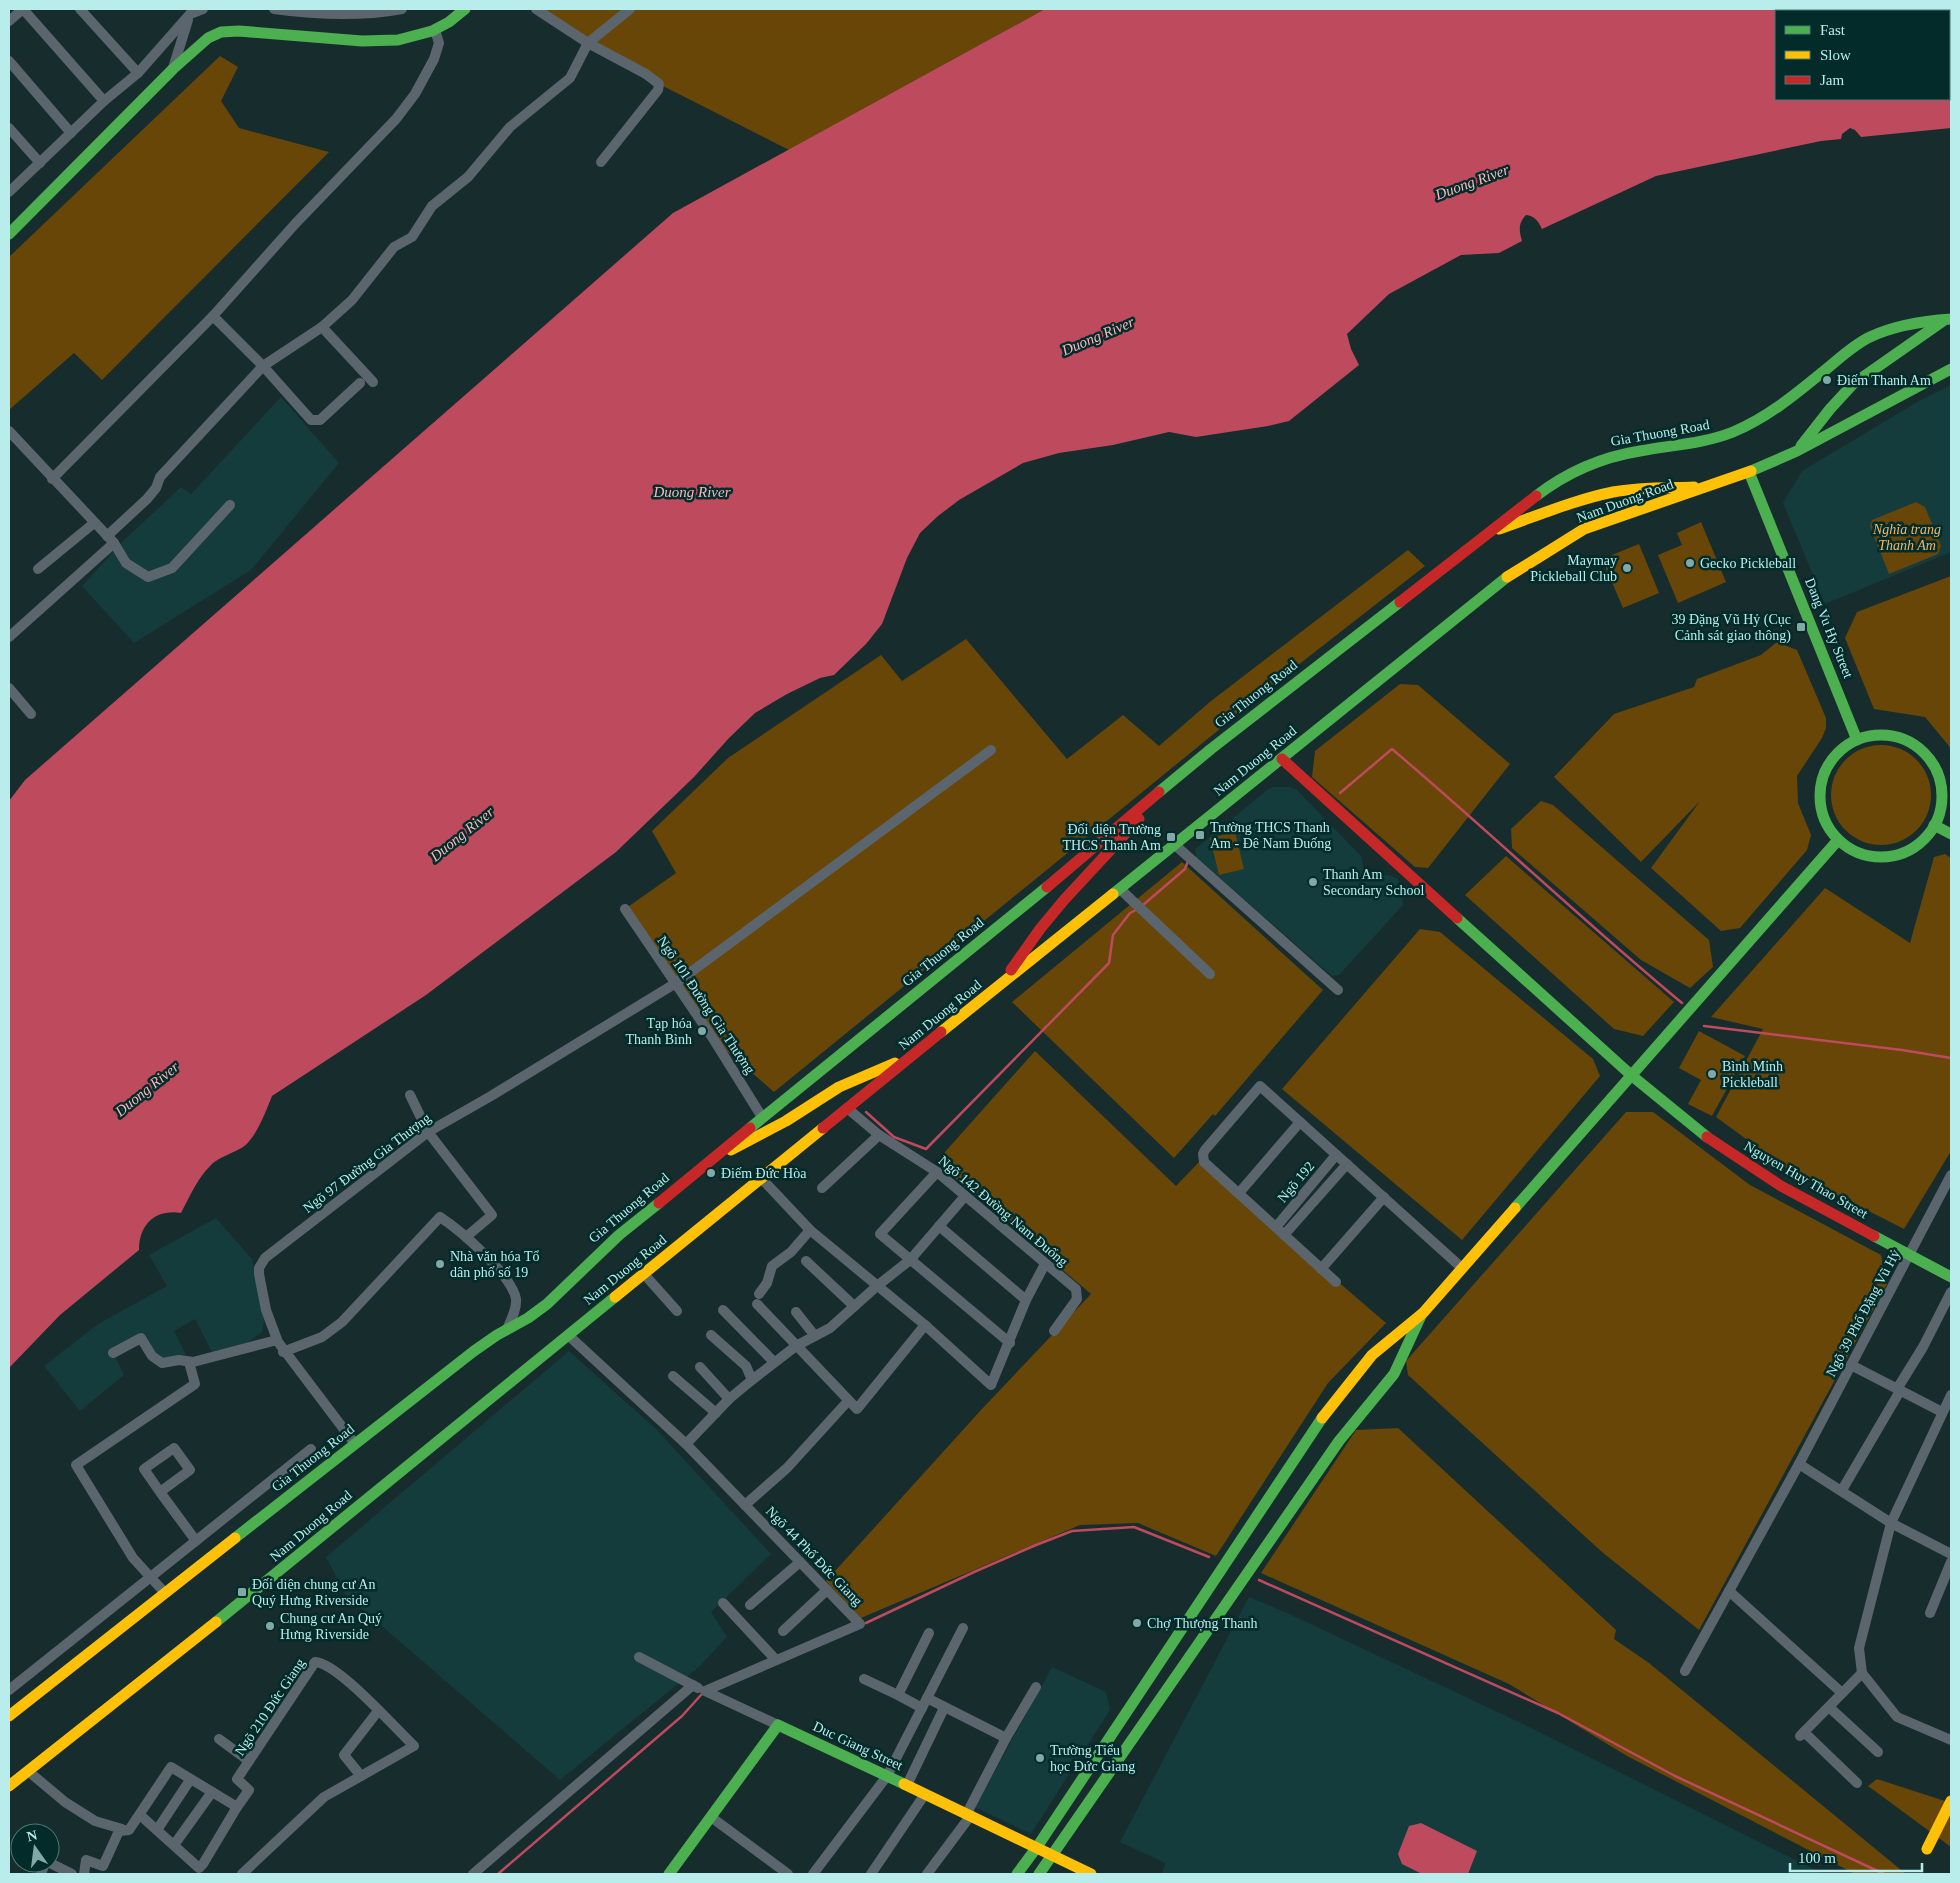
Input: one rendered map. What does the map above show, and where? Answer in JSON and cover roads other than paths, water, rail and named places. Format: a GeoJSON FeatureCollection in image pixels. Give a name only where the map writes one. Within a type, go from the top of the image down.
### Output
{"type":"FeatureCollection","features":[{"type":"Feature","properties":{"kind":"main road"},"geometry":{"type":"LineString","coordinates":[[9,234],[173,69],[208,38],[226,32],[383,41],[419,35],[435,30],[444,26],[465,9]]}},
{"type":"Feature","properties":{"kind":"main road"},"geometry":{"type":"LineString","coordinates":[[1797,451],[1830,409],[1853,384],[1948,319]]}},
{"type":"Feature","properties":{"kind":"main road","name":"Gia Thuong Road"},"geometry":{"type":"LineString","coordinates":[[9,1716],[485,1343],[528,1318],[547,1304],[619,1234],[1027,904],[1253,715],[1549,486],[1570,474],[1610,457],[1626,453],[1695,444],[1735,431],[1786,402],[1852,348],[1870,337],[1897,328],[1948,319]]}},
{"type":"Feature","properties":{"kind":"main road","name":"Nam Duong Road"},"geometry":{"type":"LineString","coordinates":[[9,1786],[284,1568],[847,1108],[1514,571],[1584,529],[1709,487],[1797,451],[1951,369]]}},
{"type":"Feature","properties":{"kind":"main road","name":"Dang Vu Hy Street"},"geometry":{"type":"LineString","coordinates":[[1749,472],[1858,740]]}},
{"type":"Feature","properties":{"kind":"main road"},"geometry":{"type":"LineString","coordinates":[[1487,534],[1590,498],[1613,492],[1709,487]]}},
{"type":"Feature","properties":{"kind":"main road"},"geometry":{"type":"LineString","coordinates":[[1870,736],[1891,736],[1910,743],[1926,756],[1937,773],[1942,792],[1940,810],[1934,825],[1927,835],[1913,847],[1887,856],[1878,857],[1860,853],[1838,840],[1830,831],[1822,814],[1820,793],[1824,773],[1842,749],[1858,740],[1870,736]]}},
{"type":"Feature","properties":{"kind":"main road","name":"Nguyen Huy Thao Street"},"geometry":{"type":"LineString","coordinates":[[1282,759],[1632,1075],[1693,1126],[1731,1154],[1781,1186],[1951,1277]]}},
{"type":"Feature","properties":{"kind":"main road"},"geometry":{"type":"LineString","coordinates":[[1001,985],[1040,929],[1064,900],[1187,769]]}},
{"type":"Feature","properties":{"kind":"main road"},"geometry":{"type":"LineString","coordinates":[[1934,825],[1951,834]]}},
{"type":"Feature","properties":{"kind":"main road"},"geometry":{"type":"LineString","coordinates":[[1017,1874],[1037,1847],[1316,1426],[1372,1355],[1423,1312],[1838,840]]}},
{"type":"Feature","properties":{"kind":"main road"},"geometry":{"type":"LineString","coordinates":[[706,1163],[782,1124],[839,1087],[912,1056]]}},
{"type":"Feature","properties":{"kind":"main road"},"geometry":{"type":"LineString","coordinates":[[1039,1874],[1340,1441],[1394,1374],[1423,1312]]}},
{"type":"Feature","properties":{"kind":"main road"},"geometry":{"type":"LineString","coordinates":[[675,1872],[711,1817],[778,1725]]}},
{"type":"Feature","properties":{"kind":"main road","name":"Duc Giang Street"},"geometry":{"type":"LineString","coordinates":[[778,1725],[969,1814],[1053,1855],[1085,1873]]}},
{"type":"Feature","properties":{"kind":"main road"},"geometry":{"type":"LineString","coordinates":[[1927,1850],[1951,1801]]}},
{"type":"Feature","properties":{"kind":"street"},"geometry":{"type":"LineString","coordinates":[[9,21],[23,9],[104,101]]}},
{"type":"Feature","properties":{"kind":"street"},"geometry":{"type":"LineString","coordinates":[[80,9],[138,73]]}},
{"type":"Feature","properties":{"kind":"street"},"geometry":{"type":"LineString","coordinates":[[9,192],[104,101],[138,73],[188,11],[203,9]]}},
{"type":"Feature","properties":{"kind":"street"},"geometry":{"type":"LineString","coordinates":[[274,9],[312,14],[350,15],[401,9]]}},
{"type":"Feature","properties":{"kind":"street"},"geometry":{"type":"LineString","coordinates":[[536,9],[588,43],[646,74],[659,84],[658,90],[601,162]]}},
{"type":"Feature","properties":{"kind":"street"},"geometry":{"type":"LineString","coordinates":[[9,638],[110,540],[156,488],[160,477],[263,366],[322,327],[352,300],[394,247],[412,237],[432,206],[468,177],[510,127],[570,78],[588,43],[630,9]]}},
{"type":"Feature","properties":{"kind":"street"},"geometry":{"type":"LineString","coordinates":[[173,69],[188,11]]}},
{"type":"Feature","properties":{"kind":"street"},"geometry":{"type":"LineString","coordinates":[[52,479],[212,316],[295,224],[396,119],[414,94],[434,59],[439,43],[435,30]]}},
{"type":"Feature","properties":{"kind":"street"},"geometry":{"type":"LineString","coordinates":[[9,61],[71,133]]}},
{"type":"Feature","properties":{"kind":"street"},"geometry":{"type":"LineString","coordinates":[[9,128],[40,163]]}},
{"type":"Feature","properties":{"kind":"street"},"geometry":{"type":"LineString","coordinates":[[212,316],[263,366],[311,420],[320,420],[360,383]]}},
{"type":"Feature","properties":{"kind":"street"},"geometry":{"type":"LineString","coordinates":[[322,327],[373,382]]}},
{"type":"Feature","properties":{"kind":"street"},"geometry":{"type":"LineString","coordinates":[[9,431],[110,540],[126,563],[148,577],[172,568],[230,505]]}},
{"type":"Feature","properties":{"kind":"street"},"geometry":{"type":"LineString","coordinates":[[38,569],[94,523]]}},
{"type":"Feature","properties":{"kind":"street"},"geometry":{"type":"LineString","coordinates":[[9,688],[31,714]]}},
{"type":"Feature","properties":{"kind":"street","name":"Ngõ 97 Đường Gia Thượng"},"geometry":{"type":"LineString","coordinates":[[355,1444],[283,1352],[266,1310],[259,1274],[261,1262],[428,1132],[676,984],[990,750]]}},
{"type":"Feature","properties":{"kind":"street"},"geometry":{"type":"LineString","coordinates":[[1175,844],[1338,990]]}},
{"type":"Feature","properties":{"kind":"street"},"geometry":{"type":"LineString","coordinates":[[1120,889],[1210,974]]}},
{"type":"Feature","properties":{"kind":"street","name":"Ngõ 101 Đường Gia Thượng"},"geometry":{"type":"LineString","coordinates":[[625,908],[714,1040],[762,1117]]}},
{"type":"Feature","properties":{"kind":"street"},"geometry":{"type":"LineString","coordinates":[[1336,1282],[1204,1162],[1203,1154],[1205,1150],[1260,1086],[1462,1268]]}},
{"type":"Feature","properties":{"kind":"street"},"geometry":{"type":"LineString","coordinates":[[410,1096],[428,1132],[492,1215],[466,1237]]}},
{"type":"Feature","properties":{"kind":"street","name":"Ngõ 142 Đường Nam Đuống"},"geometry":{"type":"LineString","coordinates":[[847,1108],[879,1135],[937,1172],[1076,1289],[1078,1293],[1077,1299],[1054,1331]]}},
{"type":"Feature","properties":{"kind":"street"},"geometry":{"type":"LineString","coordinates":[[1239,1193],[1300,1122]]}},
{"type":"Feature","properties":{"kind":"street"},"geometry":{"type":"LineString","coordinates":[[822,1188],[879,1135]]}},
{"type":"Feature","properties":{"kind":"street","name":"Ngõ 192"},"geometry":{"type":"LineString","coordinates":[[1276,1227],[1336,1155]]}},
{"type":"Feature","properties":{"kind":"street"},"geometry":{"type":"LineString","coordinates":[[1284,1235],[1347,1164]]}},
{"type":"Feature","properties":{"kind":"street"},"geometry":{"type":"LineString","coordinates":[[937,1172],[880,1234],[1010,1343]]}},
{"type":"Feature","properties":{"kind":"street","name":"Ngõ 39 Phố Đặng Vũ Hỷ"},"geometry":{"type":"LineString","coordinates":[[1685,1671],[1799,1464],[1951,1175]]}},
{"type":"Feature","properties":{"kind":"street"},"geometry":{"type":"LineString","coordinates":[[761,1178],[810,1230],[925,1325],[990,1385],[1010,1343],[1026,1300],[1046,1264]]}},
{"type":"Feature","properties":{"kind":"street"},"geometry":{"type":"LineString","coordinates":[[686,1444],[729,1399],[752,1380],[796,1346],[830,1328],[877,1286],[910,1260],[965,1196]]}},
{"type":"Feature","properties":{"kind":"street"},"geometry":{"type":"LineString","coordinates":[[1321,1269],[1384,1197]]}},
{"type":"Feature","properties":{"kind":"street"},"geometry":{"type":"LineString","coordinates":[[283,1352],[322,1337],[342,1322],[440,1217],[466,1237],[504,1277],[514,1294],[515,1306],[507,1329]]}},
{"type":"Feature","properties":{"kind":"street"},"geometry":{"type":"LineString","coordinates":[[939,1226],[1026,1300]]}},
{"type":"Feature","properties":{"kind":"street"},"geometry":{"type":"LineString","coordinates":[[810,1230],[791,1252],[772,1266],[767,1283],[758,1299],[796,1346],[857,1409],[925,1325]]}},
{"type":"Feature","properties":{"kind":"street"},"geometry":{"type":"LineString","coordinates":[[806,1261],[854,1306]]}},
{"type":"Feature","properties":{"kind":"street"},"geometry":{"type":"LineString","coordinates":[[644,1274],[677,1311]]}},
{"type":"Feature","properties":{"kind":"street"},"geometry":{"type":"LineString","coordinates":[[1842,1490],[1923,1347],[1951,1292]]}},
{"type":"Feature","properties":{"kind":"street"},"geometry":{"type":"LineString","coordinates":[[723,1310],[774,1362]]}},
{"type":"Feature","properties":{"kind":"street"},"geometry":{"type":"LineString","coordinates":[[796,1312],[815,1336]]}},
{"type":"Feature","properties":{"kind":"street","name":"Ngõ 44 Phố Đức Giang"},"geometry":{"type":"LineString","coordinates":[[568,1335],[686,1444],[860,1624],[705,1691]]}},
{"type":"Feature","properties":{"kind":"street"},"geometry":{"type":"LineString","coordinates":[[711,1335],[746,1366],[752,1380]]}},
{"type":"Feature","properties":{"kind":"street"},"geometry":{"type":"LineString","coordinates":[[114,1353],[140,1338],[159,1362],[166,1363],[179,1360],[189,1362],[277,1340]]}},
{"type":"Feature","properties":{"kind":"street"},"geometry":{"type":"LineString","coordinates":[[165,1594],[133,1558],[76,1465],[195,1384],[189,1362]]}},
{"type":"Feature","properties":{"kind":"street"},"geometry":{"type":"LineString","coordinates":[[1851,1366],[1942,1412]]}},
{"type":"Feature","properties":{"kind":"street"},"geometry":{"type":"LineString","coordinates":[[700,1367],[729,1399]]}},
{"type":"Feature","properties":{"kind":"street"},"geometry":{"type":"LineString","coordinates":[[673,1376],[716,1413]]}},
{"type":"Feature","properties":{"kind":"street"},"geometry":{"type":"LineString","coordinates":[[1950,1399],[1942,1412],[1891,1523],[1859,1648],[1862,1673],[1897,1717],[1951,1740]]}},
{"type":"Feature","properties":{"kind":"street"},"geometry":{"type":"LineString","coordinates":[[745,1505],[787,1468],[848,1401]]}},
{"type":"Feature","properties":{"kind":"street"},"geometry":{"type":"LineString","coordinates":[[160,1492],[190,1470],[174,1448],[144,1469],[160,1492],[196,1541]]}},
{"type":"Feature","properties":{"kind":"street","name":"Gia Thuong Road"},"geometry":{"type":"LineString","coordinates":[[9,1690],[311,1449]]}},
{"type":"Feature","properties":{"kind":"street"},"geometry":{"type":"LineString","coordinates":[[1799,1464],[1891,1523],[1951,1554]]}},
{"type":"Feature","properties":{"kind":"street"},"geometry":{"type":"LineString","coordinates":[[750,1605],[800,1562]]}},
{"type":"Feature","properties":{"kind":"street"},"geometry":{"type":"LineString","coordinates":[[1930,1613],[1951,1562]]}},
{"type":"Feature","properties":{"kind":"street"},"geometry":{"type":"LineString","coordinates":[[783,1631],[827,1590]]}},
{"type":"Feature","properties":{"kind":"street"},"geometry":{"type":"LineString","coordinates":[[1729,1591],[1842,1694]]}},
{"type":"Feature","properties":{"kind":"street"},"geometry":{"type":"LineString","coordinates":[[723,1602],[776,1660]]}},
{"type":"Feature","properties":{"kind":"street"},"geometry":{"type":"LineString","coordinates":[[813,1874],[887,1776],[962,1628]]}},
{"type":"Feature","properties":{"kind":"street"},"geometry":{"type":"LineString","coordinates":[[898,1695],[929,1633]]}},
{"type":"Feature","properties":{"kind":"street"},"geometry":{"type":"LineString","coordinates":[[639,1657],[705,1691],[778,1725]]}},
{"type":"Feature","properties":{"kind":"street","name":"Ngõ 210 Đức Giang"},"geometry":{"type":"LineString","coordinates":[[238,1807],[249,1790],[237,1779],[315,1662],[320,1662],[342,1676],[414,1746],[324,1797],[242,1874]]}},
{"type":"Feature","properties":{"kind":"street"},"geometry":{"type":"LineString","coordinates":[[1857,1783],[1802,1734],[1862,1673]]}},
{"type":"Feature","properties":{"kind":"street"},"geometry":{"type":"LineString","coordinates":[[864,1679],[922,1708]]}},
{"type":"Feature","properties":{"kind":"street"},"geometry":{"type":"LineString","coordinates":[[473,1874],[693,1685]]}},
{"type":"Feature","properties":{"kind":"street"},"geometry":{"type":"LineString","coordinates":[[927,1874],[969,1814],[1006,1738],[1036,1687]]}},
{"type":"Feature","properties":{"kind":"street"},"geometry":{"type":"LineString","coordinates":[[927,1698],[1006,1738]]}},
{"type":"Feature","properties":{"kind":"street"},"geometry":{"type":"LineString","coordinates":[[1829,1707],[1878,1752]]}},
{"type":"Feature","properties":{"kind":"street"},"geometry":{"type":"LineString","coordinates":[[907,1785],[944,1708]]}},
{"type":"Feature","properties":{"kind":"street"},"geometry":{"type":"LineString","coordinates":[[361,1776],[344,1755],[378,1712]]}},
{"type":"Feature","properties":{"kind":"street"},"geometry":{"type":"LineString","coordinates":[[219,1739],[249,1761]]}},
{"type":"Feature","properties":{"kind":"street"},"geometry":{"type":"LineString","coordinates":[[28,1771],[65,1802],[95,1821],[122,1829],[130,1830],[140,1814],[171,1768],[238,1807],[199,1872],[174,1845],[140,1814]]}},
{"type":"Feature","properties":{"kind":"street"},"geometry":{"type":"LineString","coordinates":[[158,1830],[190,1780]]}},
{"type":"Feature","properties":{"kind":"street"},"geometry":{"type":"LineString","coordinates":[[174,1845],[212,1792]]}},
{"type":"Feature","properties":{"kind":"street"},"geometry":{"type":"LineString","coordinates":[[871,1874],[925,1794]]}},
{"type":"Feature","properties":{"kind":"street"},"geometry":{"type":"LineString","coordinates":[[711,1817],[788,1874]]}},
{"type":"Feature","properties":{"kind":"street"},"geometry":{"type":"LineString","coordinates":[[84,1874],[86,1860],[103,1866],[119,1831],[122,1829]]}},
{"type":"Feature","properties":{"kind":"street"},"geometry":{"type":"LineString","coordinates":[[60,1868],[72,1874]]}},
{"type":"Feature","properties":{"kind":"water","name":"Duong River"},"geometry":{"type":"Polygon","coordinates":[[[1045,9],[1951,9],[1951,128],[1861,137],[1855,130],[1850,128],[1842,134],[1841,139],[1821,141],[1656,176],[1542,229],[1536,219],[1526,215],[1520,227],[1522,241],[1499,253],[1461,255],[1389,294],[1347,334],[1351,349],[1359,365],[1289,421],[1196,437],[1169,432],[1113,445],[1059,453],[1023,463],[959,500],[920,533],[907,558],[882,624],[866,644],[834,675],[820,678],[787,694],[755,713],[729,738],[694,777],[616,852],[426,995],[272,1096],[260,1124],[248,1143],[218,1160],[207,1169],[181,1213],[164,1213],[151,1220],[142,1233],[139,1250],[60,1315],[9,1368],[9,801],[25,780],[673,213],[1045,9]]]}},
{"type":"Feature","properties":{"kind":"water"},"geometry":{"type":"Polygon","coordinates":[[[1421,1823],[1477,1851],[1468,1874],[1422,1874],[1402,1864],[1398,1854],[1409,1826],[1421,1823]]]}},
{"type":"Feature","properties":{"kind":"waterway"},"geometry":{"type":"LineString","coordinates":[[1340,793],[1392,749],[1682,1003]]}},
{"type":"Feature","properties":{"kind":"waterway"},"geometry":{"type":"LineString","coordinates":[[1143,905],[1185,869],[1188,861]]}},
{"type":"Feature","properties":{"kind":"waterway"},"geometry":{"type":"LineString","coordinates":[[866,1112],[894,1137],[926,1149],[1109,963],[1113,935],[1130,913],[1136,910]]}},
{"type":"Feature","properties":{"kind":"waterway"},"geometry":{"type":"LineString","coordinates":[[1704,1026],[1902,1050],[1951,1058]]}},
{"type":"Feature","properties":{"kind":"waterway"},"geometry":{"type":"LineString","coordinates":[[866,1623],[974,1572],[1072,1531],[1134,1527],[1209,1557]]}},
{"type":"Feature","properties":{"kind":"waterway"},"geometry":{"type":"LineString","coordinates":[[1259,1580],[1558,1713],[1675,1776],[1884,1874]]}},
{"type":"Feature","properties":{"kind":"waterway"},"geometry":{"type":"LineString","coordinates":[[498,1874],[682,1716],[701,1695]]}},
{"type":"Feature","properties":{"kind":"place","name":"Điếm Thanh Am"},"geometry":{"type":"Point","coordinates":[1827,380]}},
{"type":"Feature","properties":{"kind":"place","name":"Gecko Pickleball"},"geometry":{"type":"Point","coordinates":[1690,563]}},
{"type":"Feature","properties":{"kind":"place","name":"Maymay Pickleball Club"},"geometry":{"type":"Point","coordinates":[1627,568]}},
{"type":"Feature","properties":{"kind":"place","name":"39 Đặng Vũ Hỷ (Cục Cảnh sát giao thông)"},"geometry":{"type":"Point","coordinates":[1801,627]}},
{"type":"Feature","properties":{"kind":"place","name":"Trường THCS Thanh Am - Đê Nam Đuống"},"geometry":{"type":"Point","coordinates":[1200,835]}},
{"type":"Feature","properties":{"kind":"place","name":"Đối diện Trường THCS Thanh Am"},"geometry":{"type":"Point","coordinates":[1171,837]}},
{"type":"Feature","properties":{"kind":"place","name":"Thanh Am Secondary School"},"geometry":{"type":"Point","coordinates":[1313,882]}},
{"type":"Feature","properties":{"kind":"place","name":"Tạp hóa Thanh Bình"},"geometry":{"type":"Point","coordinates":[702,1031]}},
{"type":"Feature","properties":{"kind":"place","name":"Bình Minh Pickleball"},"geometry":{"type":"Point","coordinates":[1712,1074]}},
{"type":"Feature","properties":{"kind":"place","name":"Điếm Đức Hòa"},"geometry":{"type":"Point","coordinates":[711,1173]}},
{"type":"Feature","properties":{"kind":"place","name":"Nhà văn hóa Tổ dân phố số 19"},"geometry":{"type":"Point","coordinates":[440,1264]}},
{"type":"Feature","properties":{"kind":"place","name":"Đối diện chung cư An Quý Hưng Riverside"},"geometry":{"type":"Point","coordinates":[242,1592]}},
{"type":"Feature","properties":{"kind":"place","name":"Chợ Thượng Thanh"},"geometry":{"type":"Point","coordinates":[1137,1623]}},
{"type":"Feature","properties":{"kind":"place","name":"Chung cư An Quý Hưng Riverside"},"geometry":{"type":"Point","coordinates":[270,1626]}},
{"type":"Feature","properties":{"kind":"place","name":"Trường Tiểu học Đức Giang"},"geometry":{"type":"Point","coordinates":[1040,1758]}},
{"type":"Feature","properties":{"kind":"park label","name":"Nghĩa trang Thanh Am"},"geometry":{"type":"Point","coordinates":[1907,538]}}]}
